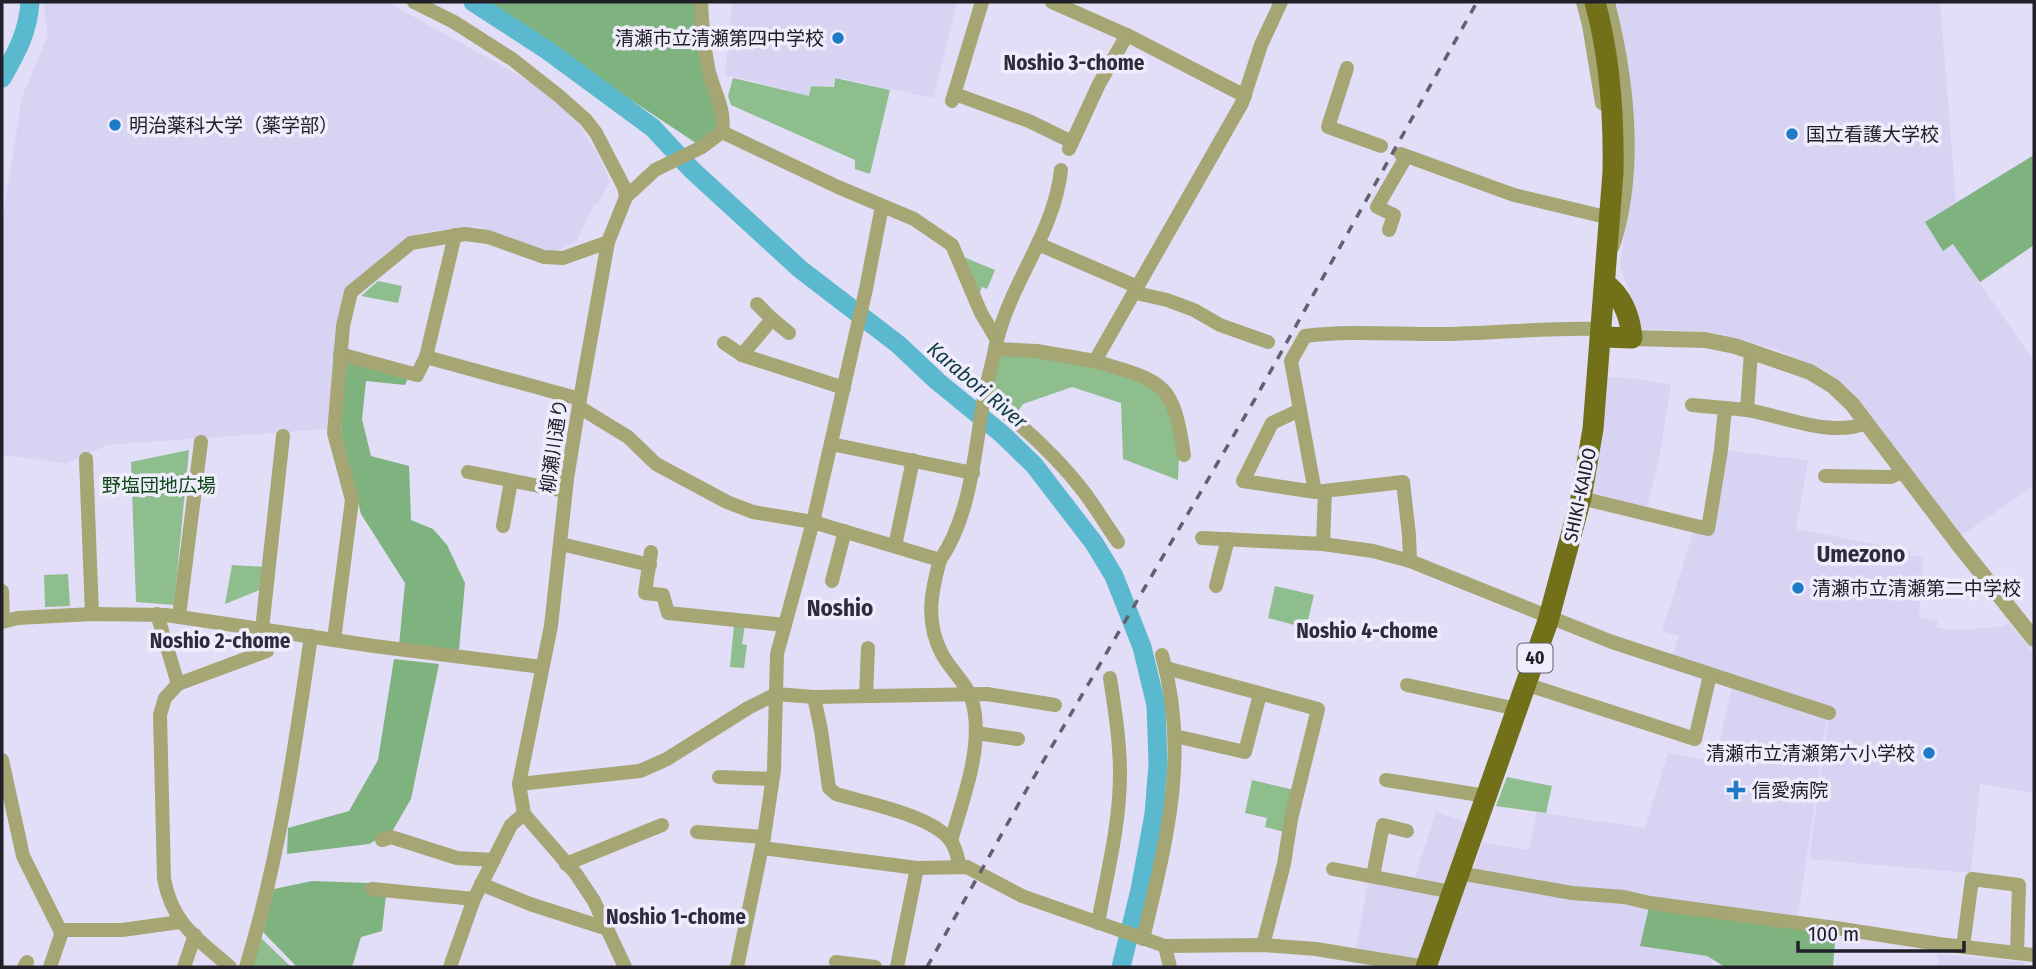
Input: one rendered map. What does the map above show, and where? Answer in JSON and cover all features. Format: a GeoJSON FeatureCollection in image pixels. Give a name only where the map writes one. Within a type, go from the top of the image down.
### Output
{"type":"FeatureCollection","features":[{"type":"Feature","properties":{"kind":"main road","name":"SHIKI-KAIDO"},"geometry":{"type":"LineString","coordinates":[[1425,967],[1550,616],[1581,498],[1593,429],[1614,172],[1612,101],[1604,39],[1595,2]]}},
{"type":"Feature","properties":{"kind":"main road"},"geometry":{"type":"LineString","coordinates":[[1602,333],[1632,338],[1626,310],[1607,274]]}},
{"type":"Feature","properties":{"kind":"street"},"geometry":{"type":"LineString","coordinates":[[414,2],[454,22],[512,59],[586,120],[607,151],[626,197]]}},
{"type":"Feature","properties":{"kind":"street"},"geometry":{"type":"LineString","coordinates":[[626,197],[654,170],[702,147],[722,132],[724,120],[709,70],[701,2]]}},
{"type":"Feature","properties":{"kind":"street"},"geometry":{"type":"LineString","coordinates":[[982,2],[953,98],[1029,121],[1070,146],[1099,84],[1127,35]]}},
{"type":"Feature","properties":{"kind":"street"},"geometry":{"type":"LineString","coordinates":[[1052,2],[1127,35],[1243,99]]}},
{"type":"Feature","properties":{"kind":"street"},"geometry":{"type":"LineString","coordinates":[[1095,361],[1243,99],[1261,45],[1281,2]]}},
{"type":"Feature","properties":{"kind":"street"},"geometry":{"type":"LineString","coordinates":[[1583,2],[1602,101],[1602,202],[1610,218]]}},
{"type":"Feature","properties":{"kind":"street"},"geometry":{"type":"LineString","coordinates":[[1607,274],[1622,221],[1627,153],[1621,65],[1608,2]]}},
{"type":"Feature","properties":{"kind":"street"},"geometry":{"type":"LineString","coordinates":[[1347,68],[1328,127],[1381,145]]}},
{"type":"Feature","properties":{"kind":"street"},"geometry":{"type":"LineString","coordinates":[[722,132],[914,219],[952,246],[996,344]]}},
{"type":"Feature","properties":{"kind":"street"},"geometry":{"type":"LineString","coordinates":[[1389,230],[1394,215],[1377,207],[1403,156],[1514,195],[1610,218]]}},
{"type":"Feature","properties":{"kind":"street"},"geometry":{"type":"LineString","coordinates":[[951,841],[972,766],[976,733],[975,712],[959,675],[942,655],[934,635],[929,608],[931,591],[940,560],[951,545],[973,472],[984,398],[1002,320],[1054,208],[1060,170]]}},
{"type":"Feature","properties":{"kind":"street","name":"柳瀬川通り"},"geometry":{"type":"LineString","coordinates":[[524,814],[519,784],[551,626],[565,491],[579,403],[608,242],[626,197]]}},
{"type":"Feature","properties":{"kind":"street"},"geometry":{"type":"LineString","coordinates":[[737,967],[763,843],[772,779],[777,654],[813,522],[866,292],[882,206]]}},
{"type":"Feature","properties":{"kind":"street"},"geometry":{"type":"LineString","coordinates":[[340,354],[417,375],[426,357],[455,235]]}},
{"type":"Feature","properties":{"kind":"street"},"geometry":{"type":"LineString","coordinates":[[334,640],[352,500],[334,433],[343,326],[351,292],[411,243],[455,235],[488,237],[544,257],[563,258],[608,242]]}},
{"type":"Feature","properties":{"kind":"street"},"geometry":{"type":"LineString","coordinates":[[1038,244],[1137,290],[1194,310],[1220,326],[1268,342]]}},
{"type":"Feature","properties":{"kind":"street"},"geometry":{"type":"LineString","coordinates":[[757,304],[789,333]]}},
{"type":"Feature","properties":{"kind":"street"},"geometry":{"type":"LineString","coordinates":[[742,355],[772,319]]}},
{"type":"Feature","properties":{"kind":"street"},"geometry":{"type":"LineString","coordinates":[[1322,544],[1320,491],[1291,361],[1305,337],[1339,332],[1417,335],[1555,327],[1602,333]]}},
{"type":"Feature","properties":{"kind":"street"},"geometry":{"type":"LineString","coordinates":[[1632,338],[1705,340],[1751,352],[1822,379],[1842,394],[1866,423],[2034,639]]}},
{"type":"Feature","properties":{"kind":"street"},"geometry":{"type":"LineString","coordinates":[[724,344],[742,355],[844,388]]}},
{"type":"Feature","properties":{"kind":"street"},"geometry":{"type":"LineString","coordinates":[[996,344],[1095,361],[1156,381],[1166,391],[1177,417],[1184,455]]}},
{"type":"Feature","properties":{"kind":"street"},"geometry":{"type":"LineString","coordinates":[[1747,410],[1751,352]]}},
{"type":"Feature","properties":{"kind":"street"},"geometry":{"type":"LineString","coordinates":[[426,357],[579,403],[628,438],[656,464],[726,502],[753,512],[813,522],[940,560]]}},
{"type":"Feature","properties":{"kind":"street"},"geometry":{"type":"LineString","coordinates":[[984,398],[1044,446],[1065,468],[1118,542]]}},
{"type":"Feature","properties":{"kind":"street"},"geometry":{"type":"LineString","coordinates":[[1692,405],[1747,410],[1822,426],[1853,429],[1866,423]]}},
{"type":"Feature","properties":{"kind":"street"},"geometry":{"type":"LineString","coordinates":[[1581,498],[1708,528],[1725,408]]}},
{"type":"Feature","properties":{"kind":"street"},"geometry":{"type":"LineString","coordinates":[[1300,410],[1272,423],[1243,481],[1320,491],[1403,482],[1409,561]]}},
{"type":"Feature","properties":{"kind":"street"},"geometry":{"type":"LineString","coordinates":[[230,967],[180,922],[170,904],[164,879],[160,715],[165,698],[178,684],[267,651],[284,436]]}},
{"type":"Feature","properties":{"kind":"street"},"geometry":{"type":"LineString","coordinates":[[179,616],[201,442]]}},
{"type":"Feature","properties":{"kind":"street"},"geometry":{"type":"LineString","coordinates":[[831,444],[973,472]]}},
{"type":"Feature","properties":{"kind":"street"},"geometry":{"type":"LineString","coordinates":[[86,460],[92,614]]}},
{"type":"Feature","properties":{"kind":"street"},"geometry":{"type":"LineString","coordinates":[[895,546],[913,460]]}},
{"type":"Feature","properties":{"kind":"street"},"geometry":{"type":"LineString","coordinates":[[1825,476],[1891,477],[1904,471]]}},
{"type":"Feature","properties":{"kind":"street"},"geometry":{"type":"LineString","coordinates":[[468,472],[565,491]]}},
{"type":"Feature","properties":{"kind":"street"},"geometry":{"type":"LineString","coordinates":[[503,526],[511,481]]}},
{"type":"Feature","properties":{"kind":"street"},"geometry":{"type":"LineString","coordinates":[[832,581],[845,531]]}},
{"type":"Feature","properties":{"kind":"street"},"geometry":{"type":"LineString","coordinates":[[1202,538],[1322,544],[1373,551],[1409,561],[1612,642],[1829,713]]}},
{"type":"Feature","properties":{"kind":"street"},"geometry":{"type":"LineString","coordinates":[[1216,586],[1228,539]]}},
{"type":"Feature","properties":{"kind":"street"},"geometry":{"type":"LineString","coordinates":[[561,544],[650,558],[645,593],[663,595],[668,612],[785,625]]}},
{"type":"Feature","properties":{"kind":"street"},"geometry":{"type":"LineString","coordinates":[[2,591],[2,621],[92,614],[157,614],[542,667]]}},
{"type":"Feature","properties":{"kind":"street"},"geometry":{"type":"LineString","coordinates":[[157,614],[178,684]]}},
{"type":"Feature","properties":{"kind":"street"},"geometry":{"type":"LineString","coordinates":[[246,967],[288,796],[311,636]]}},
{"type":"Feature","properties":{"kind":"street"},"geometry":{"type":"LineString","coordinates":[[866,695],[868,648]]}},
{"type":"Feature","properties":{"kind":"street"},"geometry":{"type":"LineString","coordinates":[[1143,939],[1167,843],[1175,779],[1175,736],[1164,661],[1260,694],[1318,709],[1263,945]]}},
{"type":"Feature","properties":{"kind":"street"},"geometry":{"type":"LineString","coordinates":[[1525,684],[1695,739],[1710,675]]}},
{"type":"Feature","properties":{"kind":"street"},"geometry":{"type":"LineString","coordinates":[[1098,923],[1115,830],[1120,775],[1116,713],[1110,678]]}},
{"type":"Feature","properties":{"kind":"street"},"geometry":{"type":"LineString","coordinates":[[1407,685],[1517,709]]}},
{"type":"Feature","properties":{"kind":"street"},"geometry":{"type":"LineString","coordinates":[[519,784],[639,771],[667,759],[748,708],[776,694],[814,697],[987,694],[1055,705]]}},
{"type":"Feature","properties":{"kind":"street"},"geometry":{"type":"LineString","coordinates":[[1175,736],[1245,752],[1260,694]]}},
{"type":"Feature","properties":{"kind":"street"},"geometry":{"type":"LineString","coordinates":[[814,697],[829,788],[836,794],[888,808],[928,824],[951,841],[960,867]]}},
{"type":"Feature","properties":{"kind":"street"},"geometry":{"type":"LineString","coordinates":[[976,733],[1018,739]]}},
{"type":"Feature","properties":{"kind":"street"},"geometry":{"type":"LineString","coordinates":[[2,760],[23,856],[60,930],[55,966]]}},
{"type":"Feature","properties":{"kind":"street"},"geometry":{"type":"LineString","coordinates":[[719,777],[772,779]]}},
{"type":"Feature","properties":{"kind":"street"},"geometry":{"type":"LineString","coordinates":[[1386,780],[1486,796]]}},
{"type":"Feature","properties":{"kind":"street"},"geometry":{"type":"LineString","coordinates":[[450,967],[481,884],[511,825],[524,814],[566,863],[597,905],[625,967]]}},
{"type":"Feature","properties":{"kind":"street"},"geometry":{"type":"LineString","coordinates":[[566,863],[662,825]]}},
{"type":"Feature","properties":{"kind":"street"},"geometry":{"type":"LineString","coordinates":[[1373,877],[1383,825],[1407,831]]}},
{"type":"Feature","properties":{"kind":"street"},"geometry":{"type":"LineString","coordinates":[[696,833],[917,868],[967,867],[1022,896],[1165,946],[1263,945],[1315,949],[1350,961],[1425,967]]}},
{"type":"Feature","properties":{"kind":"street"},"geometry":{"type":"LineString","coordinates":[[382,840],[391,837],[457,858],[494,860]]}},
{"type":"Feature","properties":{"kind":"street"},"geometry":{"type":"LineString","coordinates":[[897,967],[917,868]]}},
{"type":"Feature","properties":{"kind":"street"},"geometry":{"type":"LineString","coordinates":[[1334,869],[1373,877],[1624,897],[1690,909],[2034,955]]}},
{"type":"Feature","properties":{"kind":"street"},"geometry":{"type":"LineString","coordinates":[[1962,947],[1972,879],[2019,885],[2017,953]]}},
{"type":"Feature","properties":{"kind":"street"},"geometry":{"type":"LineString","coordinates":[[481,884],[530,904],[608,929]]}},
{"type":"Feature","properties":{"kind":"street"},"geometry":{"type":"LineString","coordinates":[[372,889],[474,900]]}},
{"type":"Feature","properties":{"kind":"street"},"geometry":{"type":"LineString","coordinates":[[60,930],[122,930],[180,922]]}},
{"type":"Feature","properties":{"kind":"street"},"geometry":{"type":"LineString","coordinates":[[184,967],[195,935]]}},
{"type":"Feature","properties":{"kind":"street"},"geometry":{"type":"LineString","coordinates":[[1165,946],[1170,967]]}},
{"type":"Feature","properties":{"kind":"street"},"geometry":{"type":"LineString","coordinates":[[836,962],[875,967]]}},
{"type":"Feature","properties":{"kind":"shaded area"},"geometry":{"type":"Polygon","coordinates":[[[43,2],[387,2],[531,82],[577,121],[610,181],[597,205],[594,205],[577,241],[557,251],[543,251],[477,226],[426,232],[406,238],[360,275],[348,287],[330,429],[107,445],[66,464],[14,456],[2,457],[2,223],[22,97],[48,35],[43,2]]]}},
{"type":"Feature","properties":{"kind":"shaded area","name":"清瀬市立清瀬第四中学校"},"geometry":{"type":"Polygon","coordinates":[[[732,2],[957,2],[933,98],[834,77],[833,86],[810,85],[810,96],[725,75],[732,2]]]}},
{"type":"Feature","properties":{"kind":"shaded area"},"geometry":{"type":"Polygon","coordinates":[[[1617,2],[1940,2],[1956,202],[2034,155],[2034,245],[1980,283],[2034,361],[2034,486],[1962,535],[1853,392],[1827,371],[1774,349],[1732,337],[1710,332],[1643,329],[1620,266],[1632,175],[1627,64],[1617,2]]]}},
{"type":"Feature","properties":{"kind":"shaded area"},"geometry":{"type":"Polygon","coordinates":[[[1606,377],[1671,384],[1659,459],[1647,507],[1587,500],[1606,377]]]}},
{"type":"Feature","properties":{"kind":"shaded area"},"geometry":{"type":"Polygon","coordinates":[[[1725,450],[1808,460],[1796,529],[1911,551],[1911,556],[1923,557],[1919,618],[1938,620],[1936,628],[1951,630],[1998,627],[2009,623],[2034,654],[2034,793],[1980,784],[1971,873],[1809,859],[1830,709],[1798,917],[1548,885],[1473,870],[1483,842],[1529,850],[1537,812],[1645,828],[1668,753],[1715,761],[1734,678],[1672,658],[1679,636],[1662,631],[1695,527],[1710,531],[1725,450]]]}},
{"type":"Feature","properties":{"kind":"shaded area"},"geometry":{"type":"Polygon","coordinates":[[[1436,812],[1467,823],[1445,883],[1415,877],[1436,812]]]}},
{"type":"Feature","properties":{"kind":"shaded area"},"geometry":{"type":"Polygon","coordinates":[[[1465,874],[1718,913],[1711,963],[1715,967],[1437,967],[1465,874]]]}},
{"type":"Feature","properties":{"kind":"shaded area"},"geometry":{"type":"Polygon","coordinates":[[[1369,876],[1443,890],[1418,961],[1356,950],[1369,876]]]}},
{"type":"Feature","properties":{"kind":"shaded area"},"geometry":{"type":"Polygon","coordinates":[[[1938,954],[2025,962],[2025,967],[1938,967],[1938,954]]]}},
{"type":"Feature","properties":{"kind":"green space"},"geometry":{"type":"Polygon","coordinates":[[[483,2],[701,2],[724,120],[702,147],[483,2]]]}},
{"type":"Feature","properties":{"kind":"green space"},"geometry":{"type":"Polygon","coordinates":[[[733,78],[809,96],[811,86],[834,87],[835,78],[890,90],[870,174],[855,169],[855,160],[731,105],[728,96],[733,78]]]}},
{"type":"Feature","properties":{"kind":"green space"},"geometry":{"type":"Polygon","coordinates":[[[2034,155],[2034,245],[1980,282],[1953,244],[1943,251],[1925,222],[2034,155]]]}},
{"type":"Feature","properties":{"kind":"green space"},"geometry":{"type":"Polygon","coordinates":[[[961,256],[995,270],[987,289],[982,287],[978,297],[961,256]]]}},
{"type":"Feature","properties":{"kind":"green space"},"geometry":{"type":"Polygon","coordinates":[[[378,281],[402,286],[398,303],[361,296],[378,281]]]}},
{"type":"Feature","properties":{"kind":"green space"},"geometry":{"type":"Polygon","coordinates":[[[995,349],[1084,358],[1166,391],[1179,455],[1178,480],[1123,459],[1121,403],[1072,387],[1023,404],[1013,419],[985,396],[995,349]]]}},
{"type":"Feature","properties":{"kind":"green space"},"geometry":{"type":"Polygon","coordinates":[[[344,362],[408,378],[405,385],[366,381],[362,419],[371,456],[409,466],[411,520],[433,529],[447,545],[465,583],[459,650],[399,645],[405,583],[361,514],[341,433],[344,362]]]}},
{"type":"Feature","properties":{"kind":"green space","name":"野塩団地広場"},"geometry":{"type":"Polygon","coordinates":[[[189,450],[174,605],[136,602],[131,462],[189,450]]]}},
{"type":"Feature","properties":{"kind":"green space"},"geometry":{"type":"Polygon","coordinates":[[[232,565],[265,567],[262,589],[225,604],[232,565]]]}},
{"type":"Feature","properties":{"kind":"green space"},"geometry":{"type":"Polygon","coordinates":[[[68,574],[70,606],[45,607],[44,575],[68,574]]]}},
{"type":"Feature","properties":{"kind":"green space"},"geometry":{"type":"Polygon","coordinates":[[[1275,586],[1314,595],[1306,628],[1268,618],[1275,586]]]}},
{"type":"Feature","properties":{"kind":"green space"},"geometry":{"type":"Polygon","coordinates":[[[734,625],[745,625],[742,644],[747,645],[744,668],[730,667],[734,625]]]}},
{"type":"Feature","properties":{"kind":"green space"},"geometry":{"type":"Polygon","coordinates":[[[394,659],[439,664],[411,799],[393,830],[369,844],[287,854],[288,828],[349,811],[378,760],[394,659]]]}},
{"type":"Feature","properties":{"kind":"green space"},"geometry":{"type":"Polygon","coordinates":[[[1507,777],[1552,786],[1546,813],[1496,806],[1507,777]]]}},
{"type":"Feature","properties":{"kind":"green space"},"geometry":{"type":"Polygon","coordinates":[[[1252,780],[1298,791],[1288,833],[1265,827],[1267,818],[1245,813],[1252,780]]]}},
{"type":"Feature","properties":{"kind":"green space"},"geometry":{"type":"Polygon","coordinates":[[[312,881],[369,883],[386,895],[382,931],[361,937],[353,964],[349,967],[297,967],[263,932],[274,889],[312,881]]]}},
{"type":"Feature","properties":{"kind":"green space"},"geometry":{"type":"Polygon","coordinates":[[[1650,903],[1836,928],[1833,967],[1725,967],[1707,956],[1640,946],[1650,903]]]}},
{"type":"Feature","properties":{"kind":"green space"},"geometry":{"type":"Polygon","coordinates":[[[258,935],[291,967],[254,967],[251,962],[258,935]]]}},
{"type":"Feature","properties":{"kind":"waterway"},"geometry":{"type":"LineString","coordinates":[[2,78],[21,42],[30,2]]}},
{"type":"Feature","properties":{"kind":"waterway","name":"Karabori River"},"geometry":{"type":"LineString","coordinates":[[473,2],[547,50],[653,128],[692,170],[800,269],[899,345],[937,381],[1002,434],[1034,465],[1094,543],[1114,576],[1142,647],[1156,705],[1158,764],[1154,814],[1140,890],[1121,967]]}},
{"type":"Feature","properties":{"kind":"railway"},"geometry":{"type":"LineString","coordinates":[[927,967],[1027,789],[1255,399],[1477,2]]}},
{"type":"Feature","properties":{"kind":"place","name":"清瀬市立清瀬第四中学校"},"geometry":{"type":"Point","coordinates":[838,38]}},
{"type":"Feature","properties":{"kind":"place","name":"明治薬科大学（薬学部）"},"geometry":{"type":"Point","coordinates":[115,125]}},
{"type":"Feature","properties":{"kind":"place","name":"国立看護大学校"},"geometry":{"type":"Point","coordinates":[1792,134]}},
{"type":"Feature","properties":{"kind":"place","name":"清瀬市立清瀬第二中学校"},"geometry":{"type":"Point","coordinates":[1798,588]}},
{"type":"Feature","properties":{"kind":"place","name":"清瀬市立清瀬第六小学校"},"geometry":{"type":"Point","coordinates":[1929,753]}},
{"type":"Feature","properties":{"kind":"place","name":"信愛病院"},"geometry":{"type":"Point","coordinates":[1736,790]}},
{"type":"Feature","properties":{"kind":"district","name":"Noshio 3-chome"},"geometry":{"type":"Point","coordinates":[1074,63]}},
{"type":"Feature","properties":{"kind":"district","name":"Umezono"},"geometry":{"type":"Point","coordinates":[1861,554]}},
{"type":"Feature","properties":{"kind":"district","name":"Noshio"},"geometry":{"type":"Point","coordinates":[840,608]}},
{"type":"Feature","properties":{"kind":"district","name":"Noshio 4-chome"},"geometry":{"type":"Point","coordinates":[1367,631]}},
{"type":"Feature","properties":{"kind":"district","name":"Noshio 2-chome"},"geometry":{"type":"Point","coordinates":[220,641]}},
{"type":"Feature","properties":{"kind":"district","name":"Noshio 1-chome"},"geometry":{"type":"Point","coordinates":[676,917]}}]}
